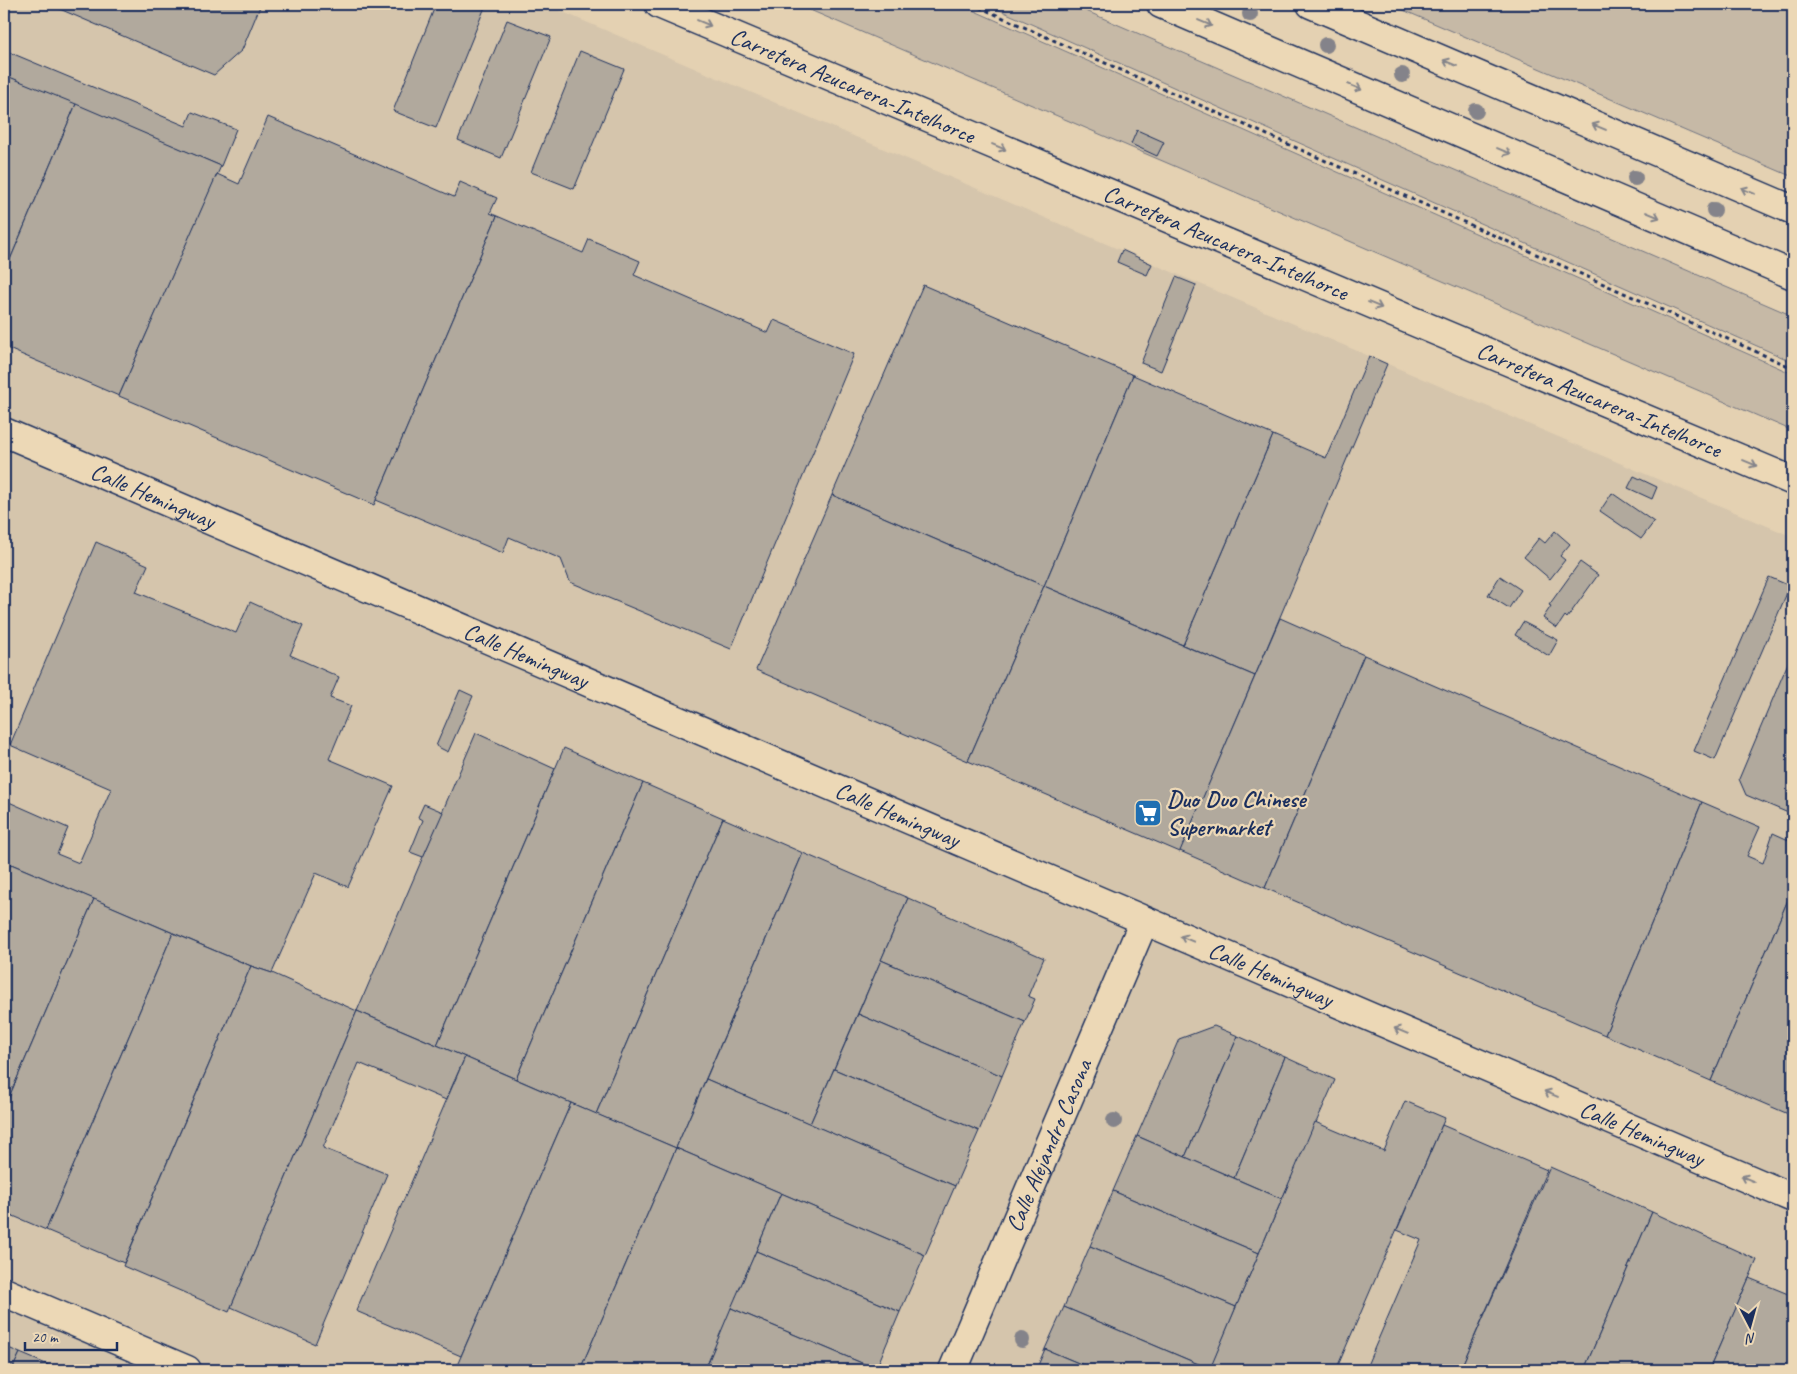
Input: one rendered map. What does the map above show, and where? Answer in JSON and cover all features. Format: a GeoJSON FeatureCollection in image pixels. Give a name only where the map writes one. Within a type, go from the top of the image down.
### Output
{"type":"FeatureCollection","features":[{"type":"Feature","properties":{"kind":"street","name":"Carretera Azucarera-Intelhorce"},"geometry":{"type":"LineString","coordinates":[[659,4],[1793,481]]}},
{"type":"Feature","properties":{"kind":"street"},"geometry":{"type":"LineString","coordinates":[[1161,4],[1793,276]]}},
{"type":"Feature","properties":{"kind":"street"},"geometry":{"type":"LineString","coordinates":[[1311,4],[1793,210]]}},
{"type":"Feature","properties":{"kind":"street","name":"Calle Hemingway"},"geometry":{"type":"LineString","coordinates":[[4,432],[1793,1198]]}},
{"type":"Feature","properties":{"kind":"street","name":"Calle Alejandro Casona"},"geometry":{"type":"LineString","coordinates":[[953,1370],[1144,921]]}},
{"type":"Feature","properties":{"kind":"street"},"geometry":{"type":"LineString","coordinates":[[4,1292],[187,1370]]}},
{"type":"Feature","properties":{"kind":"path"},"geometry":{"type":"LineString","coordinates":[[972,4],[1793,368]]}},
{"type":"Feature","properties":{"kind":"shaded area"},"geometry":{"type":"Polygon","coordinates":[[[4,4],[544,4],[1793,537],[1793,1370],[4,1370],[4,4]]]}},
{"type":"Feature","properties":{"kind":"shaded area"},"geometry":{"type":"Polygon","coordinates":[[[796,4],[959,4],[1793,374],[1793,431],[796,4]]]}},
{"type":"Feature","properties":{"kind":"shaded area"},"geometry":{"type":"Polygon","coordinates":[[[986,4],[1070,4],[1793,316],[1793,362],[986,4]]]}},
{"type":"Feature","properties":{"kind":"shaded area"},"geometry":{"type":"Polygon","coordinates":[[[1389,4],[1793,4],[1793,177],[1389,4]]]}},
{"type":"Feature","properties":{"kind":"building"},"geometry":{"type":"Polygon","coordinates":[[[48,4],[261,4],[242,50],[214,75],[48,4]]]}},
{"type":"Feature","properties":{"kind":"building"},"geometry":{"type":"Polygon","coordinates":[[[436,4],[476,4],[485,7],[436,128],[393,111],[436,4]]]}},
{"type":"Feature","properties":{"kind":"building"},"geometry":{"type":"Polygon","coordinates":[[[507,20],[551,37],[501,158],[458,140],[507,20]]]}},
{"type":"Feature","properties":{"kind":"building"},"geometry":{"type":"Polygon","coordinates":[[[4,50],[186,126],[192,112],[236,129],[221,166],[4,75],[4,50]]]}},
{"type":"Feature","properties":{"kind":"building"},"geometry":{"type":"Polygon","coordinates":[[[580,51],[624,69],[574,189],[531,172],[580,51]]]}},
{"type":"Feature","properties":{"kind":"building"},"geometry":{"type":"Polygon","coordinates":[[[7,76],[76,104],[4,274],[4,83],[7,76]]]}},
{"type":"Feature","properties":{"kind":"building"},"geometry":{"type":"Polygon","coordinates":[[[76,104],[221,166],[119,396],[4,347],[4,274],[76,104]]]}},
{"type":"Feature","properties":{"kind":"building"},"geometry":{"type":"Polygon","coordinates":[[[268,117],[454,197],[460,182],[497,198],[490,213],[497,216],[374,505],[119,396],[217,174],[239,184],[268,117]]]}},
{"type":"Feature","properties":{"kind":"building"},"geometry":{"type":"Polygon","coordinates":[[[1137,130],[1164,142],[1157,156],[1131,144],[1137,130]]]}},
{"type":"Feature","properties":{"kind":"building"},"geometry":{"type":"Polygon","coordinates":[[[497,216],[583,253],[589,239],[640,261],[634,275],[768,333],[774,320],[854,354],[731,649],[570,582],[561,559],[509,537],[503,553],[376,500],[497,216]]]}},
{"type":"Feature","properties":{"kind":"building"},"geometry":{"type":"Polygon","coordinates":[[[1122,250],[1152,264],[1147,275],[1117,262],[1122,250]]]}},
{"type":"Feature","properties":{"kind":"building"},"geometry":{"type":"Polygon","coordinates":[[[1176,277],[1196,285],[1161,371],[1141,363],[1176,277]]]}},
{"type":"Feature","properties":{"kind":"building"},"geometry":{"type":"Polygon","coordinates":[[[923,285],[1133,375],[1044,586],[832,495],[923,285]]]}},
{"type":"Feature","properties":{"kind":"building"},"geometry":{"type":"Polygon","coordinates":[[[1369,356],[1387,364],[1255,676],[1183,645],[1273,435],[1326,458],[1369,356]]]}},
{"type":"Feature","properties":{"kind":"building"},"geometry":{"type":"Polygon","coordinates":[[[1133,375],[1273,435],[1183,645],[1044,586],[1133,375]]]}},
{"type":"Feature","properties":{"kind":"building"},"geometry":{"type":"Polygon","coordinates":[[[1634,476],[1657,487],[1652,499],[1628,488],[1634,476]]]}},
{"type":"Feature","properties":{"kind":"building"},"geometry":{"type":"Polygon","coordinates":[[[1612,493],[1654,522],[1641,539],[1600,511],[1612,493]]]}},
{"type":"Feature","properties":{"kind":"building"},"geometry":{"type":"Polygon","coordinates":[[[832,495],[1044,586],[968,761],[756,670],[832,495]]]}},
{"type":"Feature","properties":{"kind":"building"},"geometry":{"type":"Polygon","coordinates":[[[1555,531],[1570,544],[1560,556],[1565,560],[1550,579],[1524,557],[1539,538],[1545,543],[1555,531]]]}},
{"type":"Feature","properties":{"kind":"building"},"geometry":{"type":"Polygon","coordinates":[[[96,542],[148,565],[136,592],[236,633],[250,602],[303,626],[290,655],[339,677],[330,698],[351,706],[329,759],[393,786],[348,887],[316,873],[272,973],[251,966],[4,861],[4,814],[9,802],[68,828],[57,854],[79,863],[111,789],[10,745],[96,542]]]}},
{"type":"Feature","properties":{"kind":"building"},"geometry":{"type":"Polygon","coordinates":[[[1580,562],[1598,575],[1567,618],[1565,616],[1557,628],[1543,618],[1551,606],[1549,605],[1580,562]]]}},
{"type":"Feature","properties":{"kind":"building"},"geometry":{"type":"Polygon","coordinates":[[[1500,576],[1521,590],[1509,608],[1488,595],[1500,576]]]}},
{"type":"Feature","properties":{"kind":"building"},"geometry":{"type":"Polygon","coordinates":[[[1769,577],[1790,586],[1715,760],[1694,751],[1769,577]]]}},
{"type":"Feature","properties":{"kind":"building"},"geometry":{"type":"Polygon","coordinates":[[[1044,586],[1255,676],[1180,852],[968,761],[1044,586]]]}},
{"type":"Feature","properties":{"kind":"building"},"geometry":{"type":"Polygon","coordinates":[[[1280,618],[1364,655],[1265,888],[1180,851],[1280,618]]]}},
{"type":"Feature","properties":{"kind":"building"},"geometry":{"type":"Polygon","coordinates":[[[1523,622],[1558,640],[1549,656],[1515,635],[1523,622]]]}},
{"type":"Feature","properties":{"kind":"building"},"geometry":{"type":"Polygon","coordinates":[[[1793,651],[1793,815],[1746,795],[1739,779],[1793,651]]]}},
{"type":"Feature","properties":{"kind":"building"},"geometry":{"type":"Polygon","coordinates":[[[1364,655],[1702,802],[1605,1035],[1265,888],[1364,655]]]}},
{"type":"Feature","properties":{"kind":"building"},"geometry":{"type":"Polygon","coordinates":[[[460,690],[473,696],[448,752],[436,746],[460,690]]]}},
{"type":"Feature","properties":{"kind":"building"},"geometry":{"type":"Polygon","coordinates":[[[476,733],[555,769],[437,1045],[357,1011],[476,733]]]}},
{"type":"Feature","properties":{"kind":"building"},"geometry":{"type":"Polygon","coordinates":[[[564,748],[643,783],[516,1079],[437,1045],[564,748]]]}},
{"type":"Feature","properties":{"kind":"building"},"geometry":{"type":"Polygon","coordinates":[[[643,783],[723,818],[596,1114],[516,1079],[643,783]]]}},
{"type":"Feature","properties":{"kind":"building"},"geometry":{"type":"Polygon","coordinates":[[[1702,802],[1760,827],[1747,856],[1763,863],[1773,833],[1793,842],[1793,888],[1711,1081],[1605,1035],[1702,802]]]}},
{"type":"Feature","properties":{"kind":"building"},"geometry":{"type":"Polygon","coordinates":[[[424,804],[443,812],[423,857],[410,852],[423,820],[418,817],[424,804]]]}},
{"type":"Feature","properties":{"kind":"building"},"geometry":{"type":"Polygon","coordinates":[[[723,818],[803,853],[676,1148],[596,1114],[723,818]]]}},
{"type":"Feature","properties":{"kind":"building"},"geometry":{"type":"Polygon","coordinates":[[[803,853],[908,898],[810,1124],[706,1079],[803,853]]]}},
{"type":"Feature","properties":{"kind":"building"},"geometry":{"type":"Polygon","coordinates":[[[4,861],[11,864],[4,881],[4,861]]]}},
{"type":"Feature","properties":{"kind":"building"},"geometry":{"type":"Polygon","coordinates":[[[11,864],[94,899],[4,1109],[4,881],[11,864]]]}},
{"type":"Feature","properties":{"kind":"building"},"geometry":{"type":"Polygon","coordinates":[[[1793,888],[1793,1116],[1711,1081],[1793,888]]]}},
{"type":"Feature","properties":{"kind":"building"},"geometry":{"type":"Polygon","coordinates":[[[908,898],[1044,958],[1028,996],[1035,999],[1025,1022],[881,960],[908,898]]]}},
{"type":"Feature","properties":{"kind":"building"},"geometry":{"type":"Polygon","coordinates":[[[94,899],[173,933],[46,1230],[4,1212],[4,1109],[94,899]]]}},
{"type":"Feature","properties":{"kind":"building"},"geometry":{"type":"Polygon","coordinates":[[[173,933],[251,966],[124,1263],[46,1230],[173,933]]]}},
{"type":"Feature","properties":{"kind":"building"},"geometry":{"type":"Polygon","coordinates":[[[881,960],[1025,1022],[1002,1076],[858,1014],[881,960]]]}},
{"type":"Feature","properties":{"kind":"building"},"geometry":{"type":"Polygon","coordinates":[[[251,966],[272,973],[357,1011],[229,1312],[123,1266],[251,966]]]}},
{"type":"Feature","properties":{"kind":"building"},"geometry":{"type":"Polygon","coordinates":[[[357,1011],[465,1057],[446,1100],[359,1063],[323,1148],[387,1174],[315,1344],[231,1307],[357,1011]]]}},
{"type":"Feature","properties":{"kind":"building"},"geometry":{"type":"Polygon","coordinates":[[[858,1014],[1002,1076],[979,1131],[834,1069],[858,1014]]]}},
{"type":"Feature","properties":{"kind":"building"},"geometry":{"type":"Polygon","coordinates":[[[1214,1026],[1238,1036],[1185,1157],[1137,1136],[1179,1039],[1214,1026]]]}},
{"type":"Feature","properties":{"kind":"building"},"geometry":{"type":"Polygon","coordinates":[[[1238,1036],[1285,1057],[1234,1178],[1185,1157],[1238,1036]]]}},
{"type":"Feature","properties":{"kind":"building"},"geometry":{"type":"Polygon","coordinates":[[[465,1057],[571,1103],[461,1356],[356,1311],[465,1057]]]}},
{"type":"Feature","properties":{"kind":"building"},"geometry":{"type":"Polygon","coordinates":[[[1285,1057],[1335,1080],[1282,1199],[1234,1178],[1285,1057]]]}},
{"type":"Feature","properties":{"kind":"building"},"geometry":{"type":"Polygon","coordinates":[[[834,1069],[979,1131],[955,1186],[810,1124],[834,1069]]]}},
{"type":"Feature","properties":{"kind":"building"},"geometry":{"type":"Polygon","coordinates":[[[706,1079],[955,1186],[925,1255],[676,1148],[706,1079]]]}},
{"type":"Feature","properties":{"kind":"building"},"geometry":{"type":"Polygon","coordinates":[[[1405,1101],[1445,1118],[1336,1370],[1209,1370],[1315,1122],[1384,1151],[1405,1101]]]}},
{"type":"Feature","properties":{"kind":"building"},"geometry":{"type":"Polygon","coordinates":[[[571,1103],[676,1148],[580,1370],[455,1370],[571,1103]]]}},
{"type":"Feature","properties":{"kind":"building"},"geometry":{"type":"Polygon","coordinates":[[[1442,1125],[1547,1170],[1460,1370],[1365,1370],[1421,1240],[1397,1230],[1442,1125]]]}},
{"type":"Feature","properties":{"kind":"building"},"geometry":{"type":"Polygon","coordinates":[[[1137,1136],[1282,1199],[1259,1253],[1113,1191],[1137,1136]]]}},
{"type":"Feature","properties":{"kind":"building"},"geometry":{"type":"Polygon","coordinates":[[[676,1148],[781,1193],[705,1370],[580,1370],[676,1148]]]}},
{"type":"Feature","properties":{"kind":"building"},"geometry":{"type":"Polygon","coordinates":[[[1550,1167],[1652,1212],[1584,1370],[1460,1370],[1550,1167]]]}},
{"type":"Feature","properties":{"kind":"building"},"geometry":{"type":"Polygon","coordinates":[[[1113,1191],[1259,1253],[1236,1307],[1090,1246],[1113,1191]]]}},
{"type":"Feature","properties":{"kind":"building"},"geometry":{"type":"Polygon","coordinates":[[[781,1193],[925,1255],[900,1312],[756,1251],[781,1193]]]}},
{"type":"Feature","properties":{"kind":"building"},"geometry":{"type":"Polygon","coordinates":[[[1652,1212],[1757,1260],[1709,1370],[1584,1370],[1652,1212]]]}},
{"type":"Feature","properties":{"kind":"building"},"geometry":{"type":"Polygon","coordinates":[[[1090,1246],[1236,1307],[1210,1369],[1064,1307],[1090,1246]]]}},
{"type":"Feature","properties":{"kind":"building"},"geometry":{"type":"Polygon","coordinates":[[[756,1251],[900,1312],[876,1369],[731,1308],[756,1251]]]}},
{"type":"Feature","properties":{"kind":"building"},"geometry":{"type":"Polygon","coordinates":[[[1749,1278],[1793,1296],[1793,1370],[1709,1370],[1749,1278]]]}},
{"type":"Feature","properties":{"kind":"building"},"geometry":{"type":"Polygon","coordinates":[[[1064,1307],[1210,1369],[1095,1370],[1045,1349],[1064,1307]]]}},
{"type":"Feature","properties":{"kind":"building"},"geometry":{"type":"Polygon","coordinates":[[[731,1308],[876,1370],[720,1370],[707,1365],[731,1308]]]}},
{"type":"Feature","properties":{"kind":"building"},"geometry":{"type":"Polygon","coordinates":[[[4,1346],[20,1353],[12,1370],[4,1370],[4,1346]]]}},
{"type":"Feature","properties":{"kind":"building"},"geometry":{"type":"Polygon","coordinates":[[[1045,1349],[1095,1370],[1036,1370],[1045,1349]]]}},
{"type":"Feature","properties":{"kind":"building"},"geometry":{"type":"Polygon","coordinates":[[[20,1353],[60,1370],[12,1370],[20,1353]]]}},
{"type":"Feature","properties":{"kind":"building"},"geometry":{"type":"Polygon","coordinates":[[[707,1365],[720,1370],[705,1370],[707,1365]]]}},
{"type":"Feature","properties":{"kind":"place","name":"Duo Duo Chinese Supermarket"},"geometry":{"type":"Point","coordinates":[1148,813]}}]}
